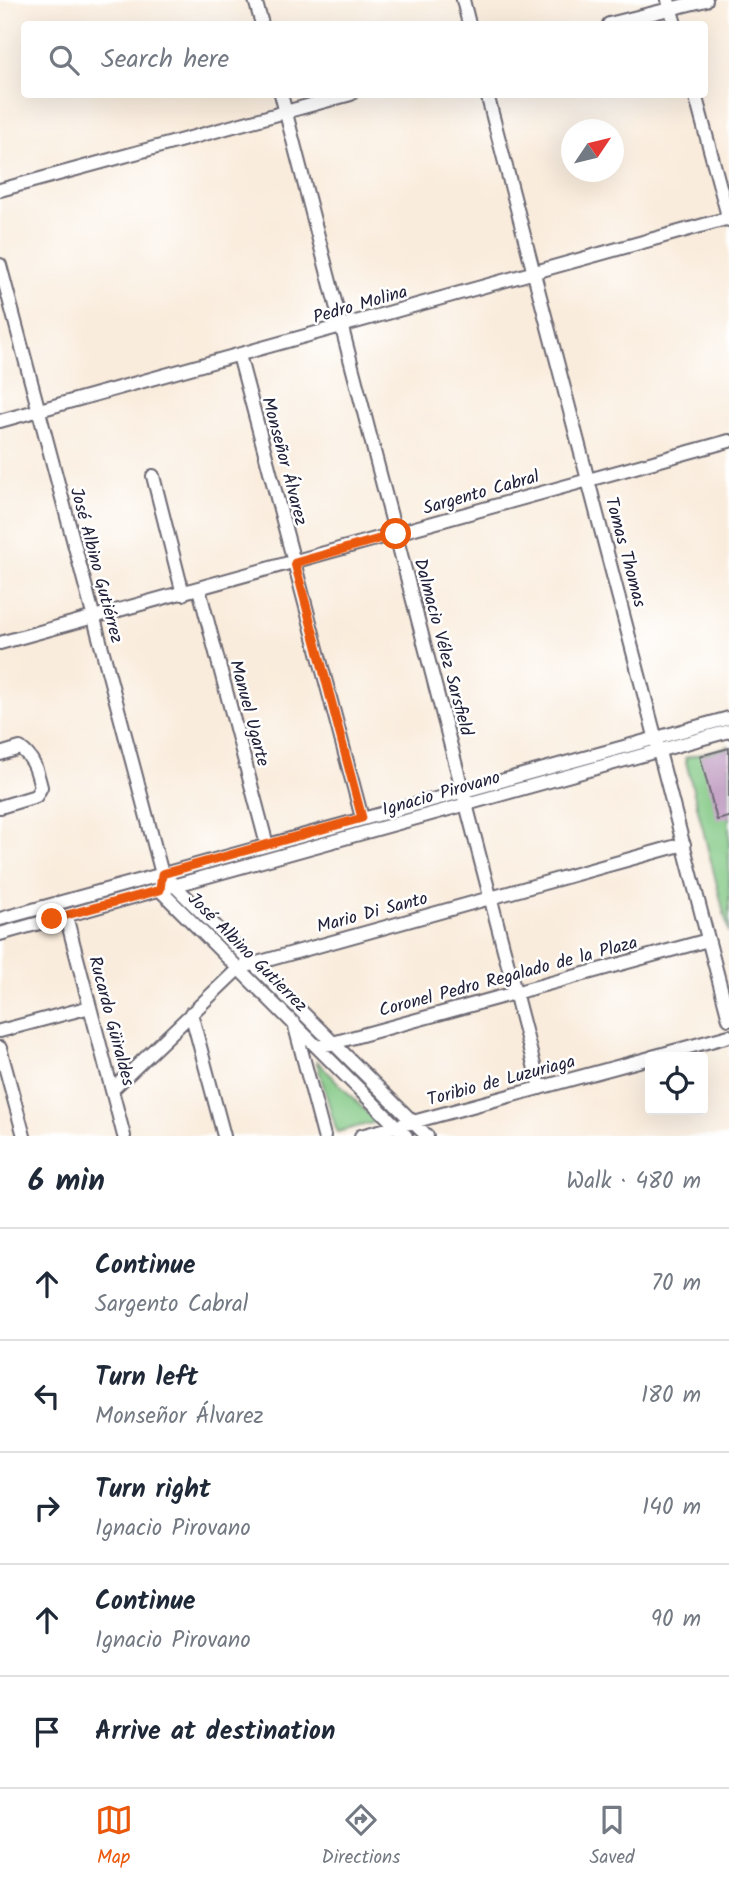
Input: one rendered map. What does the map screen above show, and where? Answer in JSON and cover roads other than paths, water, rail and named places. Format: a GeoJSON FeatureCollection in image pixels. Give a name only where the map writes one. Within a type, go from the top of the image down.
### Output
{"type":"FeatureCollection","features":[{"type":"Feature","properties":{"kind":"street"},"geometry":{"type":"LineString","coordinates":[[256,0],[261,21]]}},
{"type":"Feature","properties":{"kind":"street"},"geometry":{"type":"LineString","coordinates":[[463,0],[468,21]]}},
{"type":"Feature","properties":{"kind":"street"},"geometry":{"type":"LineString","coordinates":[[618,21],[670,4],[706,0]]}},
{"type":"Feature","properties":{"kind":"street"},"geometry":{"type":"LineString","coordinates":[[670,4],[674,21]]}},
{"type":"Feature","properties":{"kind":"street","name":"Dalmacio Vélez Sarsfield"},"geometry":{"type":"LineString","coordinates":[[282,98],[540,1088]]}},
{"type":"Feature","properties":{"kind":"street"},"geometry":{"type":"LineString","coordinates":[[0,190],[336,98]]}},
{"type":"Feature","properties":{"kind":"street","name":"Tomas Thomas"},"geometry":{"type":"LineString","coordinates":[[489,98],[729,1019]]}},
{"type":"Feature","properties":{"kind":"street"},"geometry":{"type":"LineString","coordinates":[[696,98],[729,219]]}},
{"type":"Feature","properties":{"kind":"street","name":"Pedro Molina"},"geometry":{"type":"LineString","coordinates":[[0,421],[729,219]]}},
{"type":"Feature","properties":{"kind":"street","name":"José Albino Gutiérrez"},"geometry":{"type":"LineString","coordinates":[[0,265],[5,308],[38,411],[162,874]]}},
{"type":"Feature","properties":{"kind":"street","name":"Monseñor Álvarez"},"geometry":{"type":"LineString","coordinates":[[239,355],[362,818]]}},
{"type":"Feature","properties":{"kind":"street","name":"Sargento Cabral"},"geometry":{"type":"LineString","coordinates":[[0,643],[729,441]]}},
{"type":"Feature","properties":{"kind":"street"},"geometry":{"type":"LineString","coordinates":[[153,477],[183,594]]}},
{"type":"Feature","properties":{"kind":"street","name":"Manuel Ugarte"},"geometry":{"type":"LineString","coordinates":[[199,589],[267,845]]}},
{"type":"Feature","properties":{"kind":"street","name":"Ignacio Pirovano"},"geometry":{"type":"LineString","coordinates":[[0,919],[729,718]]}},
{"type":"Feature","properties":{"kind":"street","name":"Ignacio Pirovano"},"geometry":{"type":"LineString","coordinates":[[0,934],[729,732]]}},
{"type":"Feature","properties":{"kind":"street"},"geometry":{"type":"LineString","coordinates":[[0,754],[20,748],[27,753],[33,761],[41,787],[36,796],[0,807]]}},
{"type":"Feature","properties":{"kind":"street","name":"Mario Di Santo"},"geometry":{"type":"LineString","coordinates":[[111,1090],[239,968],[684,844]]}},
{"type":"Feature","properties":{"kind":"street"},"geometry":{"type":"LineString","coordinates":[[160,890],[162,874]]}},
{"type":"Feature","properties":{"kind":"street","name":"José Albino Gutierrez"},"geometry":{"type":"LineString","coordinates":[[162,874],[427,1136]]}},
{"type":"Feature","properties":{"kind":"street","name":"José Albino Gutierrez"},"geometry":{"type":"LineString","coordinates":[[160,890],[401,1131]]}},
{"type":"Feature","properties":{"kind":"street"},"geometry":{"type":"LineString","coordinates":[[76,898],[80,912]]}},
{"type":"Feature","properties":{"kind":"street"},"geometry":{"type":"LineString","coordinates":[[48,906],[52,919]]}},
{"type":"Feature","properties":{"kind":"street","name":"Rucardo Güiraldes"},"geometry":{"type":"LineString","coordinates":[[66,916],[124,1136]]}},
{"type":"Feature","properties":{"kind":"street","name":"Coronel Pedro Regalado de la Plaza"},"geometry":{"type":"LineString","coordinates":[[318,1047],[708,940]]}},
{"type":"Feature","properties":{"kind":"street"},"geometry":{"type":"LineString","coordinates":[[0,1031],[90,1007]]}},
{"type":"Feature","properties":{"kind":"street"},"geometry":{"type":"LineString","coordinates":[[191,1013],[224,1136]]}},
{"type":"Feature","properties":{"kind":"street"},"geometry":{"type":"LineString","coordinates":[[294,1023],[324,1136]]}},
{"type":"Feature","properties":{"kind":"street","name":"Toribio de Luzuriaga"},"geometry":{"type":"LineString","coordinates":[[670,1052],[729,1037]]}},
{"type":"Feature","properties":{"kind":"street"},"geometry":{"type":"LineString","coordinates":[[0,1048],[24,1136]]}},
{"type":"Feature","properties":{"kind":"street","name":"Toribio de Luzuriaga"},"geometry":{"type":"LineString","coordinates":[[361,1136],[401,1131],[413,1122],[645,1059]]}}]}
